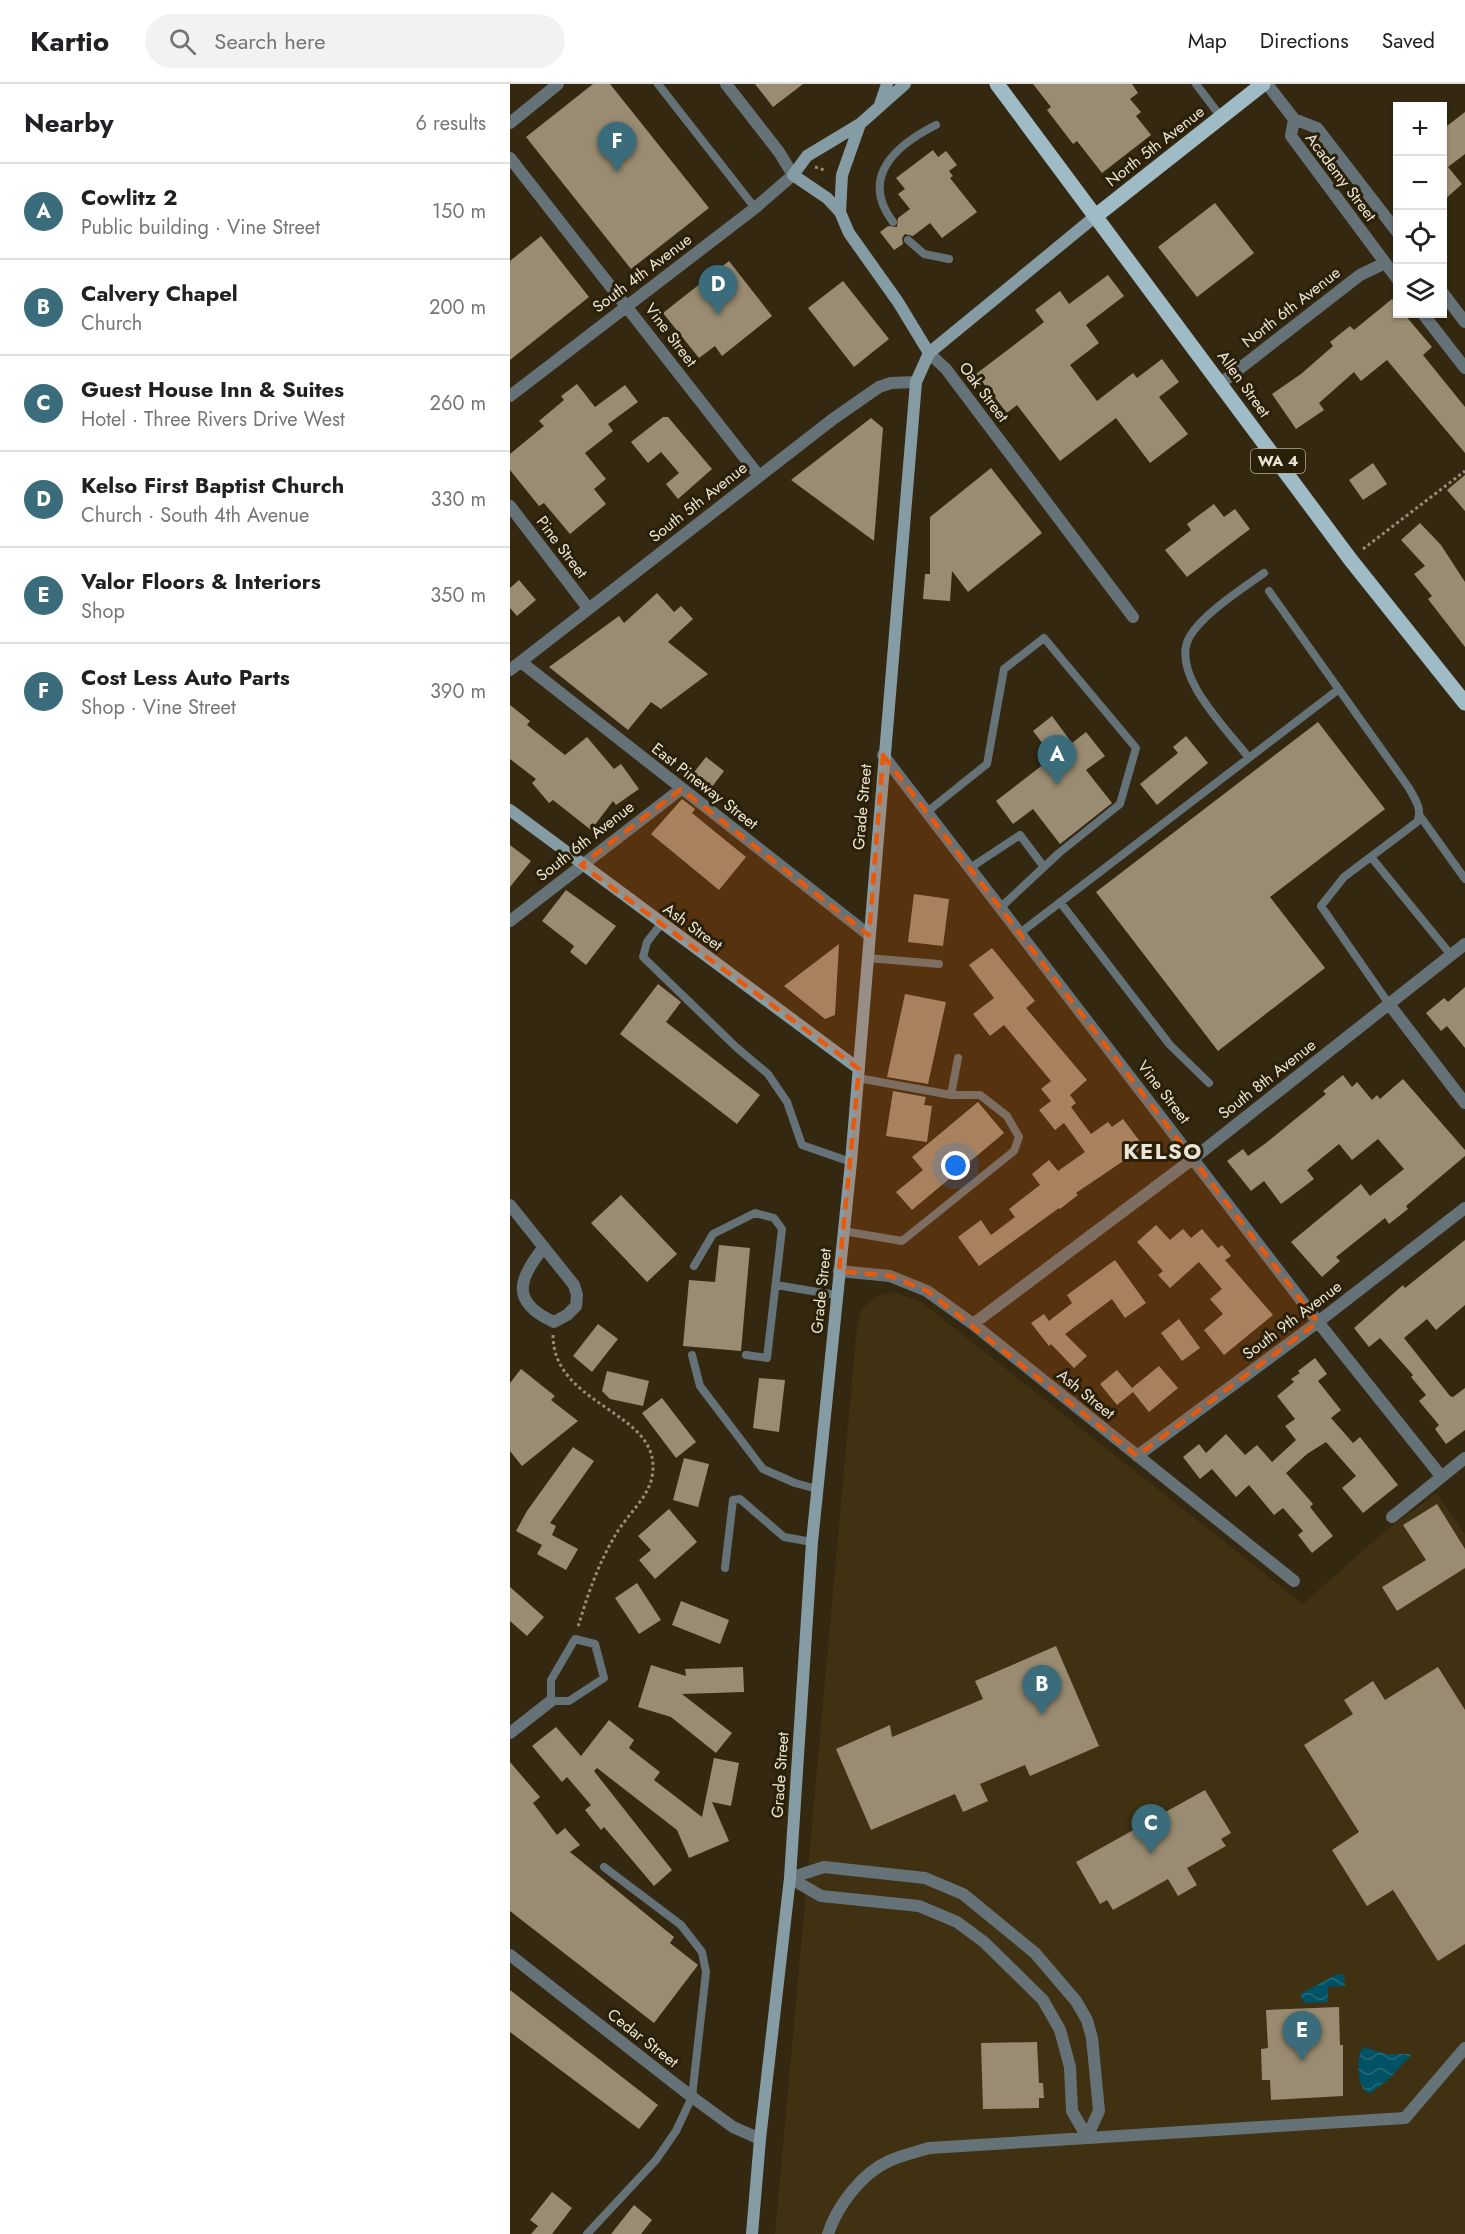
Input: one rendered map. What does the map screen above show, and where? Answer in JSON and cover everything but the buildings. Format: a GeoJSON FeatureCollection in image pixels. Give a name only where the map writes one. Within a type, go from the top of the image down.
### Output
{"type":"FeatureCollection","features":[{"type":"Feature","properties":{"kind":"main road"},"geometry":{"type":"LineString","coordinates":[[879,107],[887,84]]}},
{"type":"Feature","properties":{"kind":"main road"},"geometry":{"type":"LineString","coordinates":[[840,212],[827,198],[793,175],[807,156],[860,124],[906,84]]}},
{"type":"Feature","properties":{"kind":"main road","name":"Allen Street"},"geometry":{"type":"LineString","coordinates":[[997,84],[1097,215],[1350,559],[1465,703]]}},
{"type":"Feature","properties":{"kind":"main road","name":"North 5th Avenue"},"geometry":{"type":"LineString","coordinates":[[1097,215],[1265,84]]}},
{"type":"Feature","properties":{"kind":"main road","name":"Oak Street"},"geometry":{"type":"LineString","coordinates":[[860,124],[842,175],[840,212],[854,241],[898,302],[929,353]]}},
{"type":"Feature","properties":{"kind":"main road"},"geometry":{"type":"LineString","coordinates":[[929,353],[1097,215]]}},
{"type":"Feature","properties":{"kind":"main road","name":"Grade Street"},"geometry":{"type":"LineString","coordinates":[[752,2234],[760,2139],[790,1878],[812,1542],[851,1162],[883,756],[916,382],[929,353]]}},
{"type":"Feature","properties":{"kind":"main road","name":"Ash Street"},"geometry":{"type":"LineString","coordinates":[[510,810],[858,1073]]}},
{"type":"Feature","properties":{"kind":"street"},"geometry":{"type":"LineString","coordinates":[[510,123],[558,84]]}},
{"type":"Feature","properties":{"kind":"street"},"geometry":{"type":"LineString","coordinates":[[726,84],[779,152],[793,175]]}},
{"type":"Feature","properties":{"kind":"street","name":"Academy Street"},"geometry":{"type":"LineString","coordinates":[[1265,84],[1294,119],[1317,128],[1393,227]]}},
{"type":"Feature","properties":{"kind":"street","name":"Academy Street"},"geometry":{"type":"LineString","coordinates":[[1294,119],[1291,136],[1393,273]]}},
{"type":"Feature","properties":{"kind":"street","name":"Vine Street"},"geometry":{"type":"LineString","coordinates":[[510,158],[628,305],[759,476]]}},
{"type":"Feature","properties":{"kind":"street","name":"South 4th Avenue"},"geometry":{"type":"LineString","coordinates":[[510,396],[755,208],[793,175]]}},
{"type":"Feature","properties":{"kind":"street","name":"North 6th Avenue"},"geometry":{"type":"LineString","coordinates":[[1221,383],[1360,274],[1385,263]]}},
{"type":"Feature","properties":{"kind":"street"},"geometry":{"type":"LineString","coordinates":[[1447,297],[1465,322]]}},
{"type":"Feature","properties":{"kind":"street"},"geometry":{"type":"LineString","coordinates":[[1426,318],[1465,368]]}},
{"type":"Feature","properties":{"kind":"street","name":"Oak Street"},"geometry":{"type":"LineString","coordinates":[[929,353],[946,369],[1133,617]]}},
{"type":"Feature","properties":{"kind":"street","name":"South 5th Avenue"},"geometry":{"type":"LineString","coordinates":[[510,670],[759,476],[879,387],[891,383],[916,382]]}},
{"type":"Feature","properties":{"kind":"street","name":"Pine Street"},"geometry":{"type":"LineString","coordinates":[[510,506],[588,608]]}},
{"type":"Feature","properties":{"kind":"street","name":"East Pineway Street"},"geometry":{"type":"LineString","coordinates":[[521,662],[869,935]]}},
{"type":"Feature","properties":{"kind":"street","name":"Vine Street"},"geometry":{"type":"LineString","coordinates":[[883,756],[1318,1322],[1441,1476]]}},
{"type":"Feature","properties":{"kind":"street","name":"South 6th Avenue"},"geometry":{"type":"LineString","coordinates":[[510,921],[681,789]]}},
{"type":"Feature","properties":{"kind":"street","name":"South 8th Avenue"},"geometry":{"type":"LineString","coordinates":[[973,1324],[1194,1158],[1465,944]]}},
{"type":"Feature","properties":{"kind":"street"},"geometry":{"type":"LineString","coordinates":[[1389,1004],[1465,1103]]}},
{"type":"Feature","properties":{"kind":"street"},"geometry":{"type":"LineString","coordinates":[[510,1205],[544,1247],[574,1285],[577,1295],[576,1306],[567,1316],[554,1322],[537,1315],[524,1300],[520,1285],[524,1271],[544,1247]]}},
{"type":"Feature","properties":{"kind":"street","name":"South 9th Avenue"},"geometry":{"type":"LineString","coordinates":[[1137,1456],[1318,1322],[1465,1208]]}},
{"type":"Feature","properties":{"kind":"street","name":"Ash Street"},"geometry":{"type":"LineString","coordinates":[[839,1271],[890,1276],[927,1291],[973,1324],[1294,1581]]}},
{"type":"Feature","properties":{"kind":"street"},"geometry":{"type":"LineString","coordinates":[[1392,1517],[1465,1458]]}},
{"type":"Feature","properties":{"kind":"street"},"geometry":{"type":"LineString","coordinates":[[510,1733],[551,1701]]}},
{"type":"Feature","properties":{"kind":"street"},"geometry":{"type":"LineString","coordinates":[[790,1878],[824,1867],[925,1878],[963,1894],[1035,1953],[1077,2001],[1087,2020],[1092,2038],[1099,2111],[1087,2138]]}},
{"type":"Feature","properties":{"kind":"street"},"geometry":{"type":"LineString","coordinates":[[790,1878],[821,1896],[919,1906],[957,1922],[984,1942],[1042,2000],[1060,2030],[1070,2067],[1072,2111],[1087,2138]]}},
{"type":"Feature","properties":{"kind":"street","name":"Cedar Street"},"geometry":{"type":"LineString","coordinates":[[510,1955],[692,2097],[733,2127],[760,2139]]}},
{"type":"Feature","properties":{"kind":"street"},"geometry":{"type":"LineString","coordinates":[[828,2234],[832,2222],[857,2184],[888,2161],[929,2148],[1405,2118],[1465,2048]]}},
{"type":"Feature","properties":{"kind":"lane"},"geometry":{"type":"LineString","coordinates":[[658,84],[755,208]]}},
{"type":"Feature","properties":{"kind":"lane"},"geometry":{"type":"LineString","coordinates":[[1196,84],[1221,117]]}},
{"type":"Feature","properties":{"kind":"lane"},"geometry":{"type":"LineString","coordinates":[[893,222],[884,210],[879,196],[879,181],[884,167],[892,155],[936,125]]}},
{"type":"Feature","properties":{"kind":"lane"},"geometry":{"type":"LineString","coordinates":[[908,240],[924,254],[950,259]]}},
{"type":"Feature","properties":{"kind":"lane"},"geometry":{"type":"LineString","coordinates":[[1249,758],[1200,696],[1191,680],[1185,646],[1191,634],[1201,624],[1264,573]]}},
{"type":"Feature","properties":{"kind":"lane"},"geometry":{"type":"LineString","coordinates":[[1269,591],[1409,788],[1419,807],[1420,816],[1465,879]]}},
{"type":"Feature","properties":{"kind":"lane"},"geometry":{"type":"LineString","coordinates":[[927,812],[987,764],[1004,669],[1044,638],[1136,748],[1120,804],[1044,867],[1000,908]]}},
{"type":"Feature","properties":{"kind":"lane"},"geometry":{"type":"LineString","coordinates":[[1020,933],[1339,689]]}},
{"type":"Feature","properties":{"kind":"lane"},"geometry":{"type":"LineString","coordinates":[[1389,1004],[1321,906],[1335,887],[1417,822],[1420,816]]}},
{"type":"Feature","properties":{"kind":"lane"},"geometry":{"type":"LineString","coordinates":[[970,868],[1020,835],[1044,867]]}},
{"type":"Feature","properties":{"kind":"lane"},"geometry":{"type":"LineString","coordinates":[[1371,857],[1451,955]]}},
{"type":"Feature","properties":{"kind":"lane"},"geometry":{"type":"LineString","coordinates":[[1060,902],[1170,1045],[1209,1083]]}},
{"type":"Feature","properties":{"kind":"lane"},"geometry":{"type":"LineString","coordinates":[[661,924],[647,942],[643,957],[736,1047],[768,1074],[787,1102],[802,1145],[851,1162]]}},
{"type":"Feature","properties":{"kind":"lane"},"geometry":{"type":"LineString","coordinates":[[867,958],[939,964]]}},
{"type":"Feature","properties":{"kind":"lane"},"geometry":{"type":"LineString","coordinates":[[951,1095],[958,1058]]}},
{"type":"Feature","properties":{"kind":"lane"},"geometry":{"type":"LineString","coordinates":[[843,1230],[902,1241],[1014,1151],[1019,1137],[1007,1116],[980,1095],[951,1095],[858,1073]]}},
{"type":"Feature","properties":{"kind":"lane"},"geometry":{"type":"LineString","coordinates":[[694,1266],[713,1234],[755,1213],[774,1218],[782,1229],[767,1358],[746,1355]]}},
{"type":"Feature","properties":{"kind":"lane"},"geometry":{"type":"LineString","coordinates":[[776,1285],[836,1295]]}},
{"type":"Feature","properties":{"kind":"lane"},"geometry":{"type":"LineString","coordinates":[[692,1355],[700,1386],[763,1469],[817,1490]]}},
{"type":"Feature","properties":{"kind":"lane"},"geometry":{"type":"LineString","coordinates":[[725,1568],[733,1500],[740,1499],[784,1537],[812,1542]]}},
{"type":"Feature","properties":{"kind":"lane"},"geometry":{"type":"LineString","coordinates":[[575,1639],[595,1644],[604,1678],[569,1701],[551,1701],[551,1680],[575,1639]]}},
{"type":"Feature","properties":{"kind":"lane"},"geometry":{"type":"LineString","coordinates":[[587,2234],[656,2160],[676,2131],[692,2097],[706,1972],[702,1952],[681,1925],[604,1867]]}},
{"type":"Feature","properties":{"kind":"path"},"geometry":{"type":"LineString","coordinates":[[1350,559],[1465,471]]}},
{"type":"Feature","properties":{"kind":"path"},"geometry":{"type":"LineString","coordinates":[[554,1322],[553,1352],[561,1369],[576,1387],[634,1427],[651,1457],[653,1475],[646,1495],[632,1509],[614,1536],[586,1599],[575,1639]]}},
{"type":"Feature","properties":{"kind":"highlighted area"},"geometry":{"type":"Polygon","coordinates":[[[883,755],[1318,1322],[1137,1456],[927,1291],[890,1276],[839,1271],[859,1069],[581,865],[681,789],[869,935],[883,755]]]}},
{"type":"Feature","properties":{"kind":"shaded area"},"geometry":{"type":"Polygon","coordinates":[[[893,1292],[920,1301],[1303,1604],[1384,1532],[1437,1493],[1465,1534],[1465,2234],[775,2234],[857,1326],[862,1309],[877,1296],[893,1292]]]}},
{"type":"Feature","properties":{"kind":"water"},"geometry":{"type":"Polygon","coordinates":[[[1337,1974],[1344,1975],[1345,1986],[1328,1987],[1328,2002],[1304,2003],[1300,1994],[1337,1974]]]}},
{"type":"Feature","properties":{"kind":"water"},"geometry":{"type":"Polygon","coordinates":[[[1363,2047],[1387,2054],[1412,2054],[1389,2079],[1371,2093],[1366,2092],[1363,2088],[1359,2077],[1358,2063],[1363,2047]]]}},
{"type":"Feature","properties":{"kind":"place","name":"Cost Less Auto Parts"},"geometry":{"type":"Point","coordinates":[617,172]}},
{"type":"Feature","properties":{"kind":"place","name":"Kelso First Baptist Church"},"geometry":{"type":"Point","coordinates":[718,315]}},
{"type":"Feature","properties":{"kind":"place","name":"Cowlitz 2"},"geometry":{"type":"Point","coordinates":[1057,785]}},
{"type":"Feature","properties":{"kind":"place","name":"Calvery Chapel"},"geometry":{"type":"Point","coordinates":[1042,1715]}},
{"type":"Feature","properties":{"kind":"place","name":"Guest House Inn & Suites"},"geometry":{"type":"Point","coordinates":[1151,1854]}},
{"type":"Feature","properties":{"kind":"place","name":"Valor Floors & Interiors"},"geometry":{"type":"Point","coordinates":[1302,2061]}},
{"type":"Feature","properties":{"kind":"district","name":"KELSO"},"geometry":{"type":"Point","coordinates":[1163,1151]}}]}
